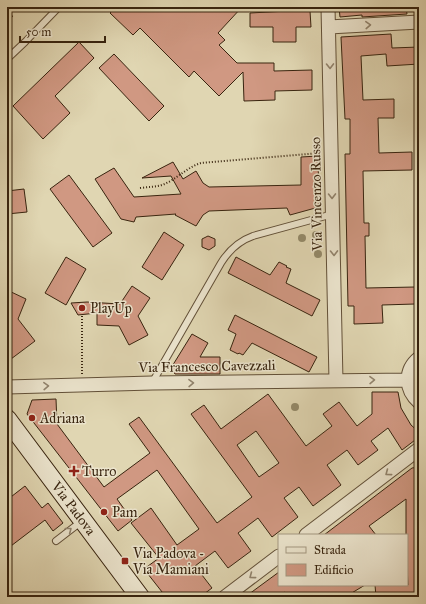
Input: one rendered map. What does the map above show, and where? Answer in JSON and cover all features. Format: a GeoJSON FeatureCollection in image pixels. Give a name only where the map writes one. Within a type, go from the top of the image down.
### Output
{"type":"FeatureCollection","features":[{"type":"Feature","properties":{"kind":"street","name":"Via Vincenzo Russo"},"geometry":{"type":"LineString","coordinates":[[328,7],[336,381]]}},
{"type":"Feature","properties":{"kind":"street"},"geometry":{"type":"LineString","coordinates":[[329,28],[419,22]]}},
{"type":"Feature","properties":{"kind":"street"},"geometry":{"type":"LineString","coordinates":[[419,358],[412,366],[409,372],[408,380],[408,386],[414,398],[419,402]]}},
{"type":"Feature","properties":{"kind":"street","name":"Via Francesco Cavezzali"},"geometry":{"type":"LineString","coordinates":[[7,387],[152,383],[408,380]]}},
{"type":"Feature","properties":{"kind":"street","name":"Via Padova"},"geometry":{"type":"LineString","coordinates":[[7,419],[140,597]]}},
{"type":"Feature","properties":{"kind":"street"},"geometry":{"type":"LineString","coordinates":[[307,534],[419,449]]}},
{"type":"Feature","properties":{"kind":"street"},"geometry":{"type":"LineString","coordinates":[[225,597],[278,557]]}},
{"type":"Feature","properties":{"kind":"lane"},"geometry":{"type":"LineString","coordinates":[[7,59],[59,7]]}},
{"type":"Feature","properties":{"kind":"lane"},"geometry":{"type":"LineString","coordinates":[[152,383],[221,263],[233,247],[243,240],[253,236],[333,214]]}},
{"type":"Feature","properties":{"kind":"lane"},"geometry":{"type":"LineString","coordinates":[[56,541],[83,520]]}},
{"type":"Feature","properties":{"kind":"path"},"geometry":{"type":"LineString","coordinates":[[140,188],[162,185],[196,165],[207,162],[332,152]]}},
{"type":"Feature","properties":{"kind":"path"},"geometry":{"type":"LineString","coordinates":[[82,315],[82,378]]}},
{"type":"Feature","properties":{"kind":"building"},"geometry":{"type":"Polygon","coordinates":[[[116,7],[242,7],[218,33],[225,40],[219,45],[237,63],[274,63],[274,71],[312,70],[312,90],[275,91],[275,100],[244,101],[243,72],[219,96],[194,71],[189,77],[140,28],[133,35],[110,13],[116,7]]]}},
{"type":"Feature","properties":{"kind":"building"},"geometry":{"type":"Polygon","coordinates":[[[288,7],[299,7],[299,11],[310,11],[311,27],[296,27],[296,42],[273,42],[273,27],[250,27],[250,13],[288,11],[288,7]]]}},
{"type":"Feature","properties":{"kind":"building"},"geometry":{"type":"Polygon","coordinates":[[[339,7],[406,7],[407,14],[340,17],[339,7]]]}},
{"type":"Feature","properties":{"kind":"building"},"geometry":{"type":"Polygon","coordinates":[[[391,34],[392,48],[419,47],[419,64],[387,66],[386,54],[361,56],[363,100],[394,99],[394,118],[378,118],[379,153],[412,152],[412,170],[363,171],[364,223],[369,223],[369,236],[365,236],[366,288],[415,287],[415,304],[382,305],[383,323],[354,324],[354,306],[348,306],[345,154],[350,154],[350,119],[345,119],[341,37],[391,34]]]}},
{"type":"Feature","properties":{"kind":"building"},"geometry":{"type":"Polygon","coordinates":[[[79,42],[94,58],[55,96],[70,113],[43,139],[13,106],[79,42]]]}},
{"type":"Feature","properties":{"kind":"building"},"geometry":{"type":"Polygon","coordinates":[[[114,54],[164,106],[149,121],[99,68],[114,54]]]}},
{"type":"Feature","properties":{"kind":"building"},"geometry":{"type":"Polygon","coordinates":[[[318,156],[319,207],[290,215],[287,208],[209,211],[203,215],[196,226],[175,215],[176,214],[136,217],[134,222],[121,219],[95,179],[114,168],[134,197],[181,194],[171,176],[142,178],[173,162],[183,179],[196,171],[203,183],[209,187],[301,185],[301,157],[318,156]]]}},
{"type":"Feature","properties":{"kind":"building"},"geometry":{"type":"Polygon","coordinates":[[[69,175],[112,233],[93,247],[50,189],[69,175]]]}},
{"type":"Feature","properties":{"kind":"building"},"geometry":{"type":"Polygon","coordinates":[[[24,189],[27,212],[7,214],[7,191],[24,189]]]}},
{"type":"Feature","properties":{"kind":"building"},"geometry":{"type":"Polygon","coordinates":[[[164,232],[184,245],[162,280],[142,267],[164,232]]]}},
{"type":"Feature","properties":{"kind":"building"},"geometry":{"type":"Polygon","coordinates":[[[208,236],[215,239],[215,246],[209,250],[202,247],[202,239],[208,236]]]}},
{"type":"Feature","properties":{"kind":"building"},"geometry":{"type":"Polygon","coordinates":[[[66,257],[86,269],[66,305],[45,293],[66,257]]]}},
{"type":"Feature","properties":{"kind":"building"},"geometry":{"type":"Polygon","coordinates":[[[236,257],[270,275],[279,262],[291,269],[286,283],[320,300],[312,316],[228,273],[236,257]]]}},
{"type":"Feature","properties":{"kind":"building"},"geometry":{"type":"Polygon","coordinates":[[[132,286],[150,298],[138,316],[148,335],[129,345],[119,326],[97,325],[97,313],[78,315],[71,303],[87,302],[120,304],[132,286]]]}},
{"type":"Feature","properties":{"kind":"building"},"geometry":{"type":"Polygon","coordinates":[[[7,290],[26,299],[18,319],[35,341],[7,362],[7,290]]]}},
{"type":"Feature","properties":{"kind":"building"},"geometry":{"type":"Polygon","coordinates":[[[235,315],[317,357],[309,372],[252,343],[243,355],[230,350],[236,334],[228,330],[235,315]]]}},
{"type":"Feature","properties":{"kind":"building"},"geometry":{"type":"Polygon","coordinates":[[[192,334],[208,343],[200,357],[220,357],[220,374],[175,374],[171,368],[192,334]]]}},
{"type":"Feature","properties":{"kind":"building"},"geometry":{"type":"Polygon","coordinates":[[[372,392],[398,392],[401,408],[411,425],[419,432],[419,437],[402,450],[388,428],[371,441],[378,450],[358,465],[347,450],[327,465],[341,485],[313,506],[299,487],[284,498],[298,517],[272,537],[258,518],[238,533],[251,551],[228,568],[215,551],[195,566],[212,588],[200,597],[166,597],[144,569],[159,558],[131,523],[151,508],[177,545],[199,529],[157,470],[117,499],[132,520],[118,531],[27,414],[32,400],[56,399],[57,424],[104,487],[150,453],[129,424],[139,417],[217,523],[252,497],[191,414],[204,405],[221,429],[268,394],[306,446],[332,426],[323,414],[339,402],[357,426],[372,414],[372,392]],[[256,431],[237,445],[259,477],[279,463],[256,431]]]}},
{"type":"Feature","properties":{"kind":"building"},"geometry":{"type":"Polygon","coordinates":[[[419,467],[419,597],[376,597],[375,586],[408,586],[406,499],[369,526],[375,534],[325,534],[412,468],[419,467]]]}},
{"type":"Feature","properties":{"kind":"building"},"geometry":{"type":"Polygon","coordinates":[[[25,486],[42,508],[48,503],[63,523],[53,531],[45,520],[7,549],[7,500],[25,486]]]}},
{"type":"Feature","properties":{"kind":"building"},"geometry":{"type":"Polygon","coordinates":[[[278,573],[278,586],[363,586],[345,597],[288,597],[285,592],[278,597],[245,597],[278,573]]]}},
{"type":"Feature","properties":{"kind":"railway"},"geometry":{"type":"LineString","coordinates":[[7,20],[21,7]]}},
{"type":"Feature","properties":{"kind":"place","name":"PlayUp"},"geometry":{"type":"Point","coordinates":[82,308]}},
{"type":"Feature","properties":{"kind":"place","name":"Adriana"},"geometry":{"type":"Point","coordinates":[32,418]}},
{"type":"Feature","properties":{"kind":"place","name":"Turro"},"geometry":{"type":"Point","coordinates":[74,471]}},
{"type":"Feature","properties":{"kind":"place","name":"Pam"},"geometry":{"type":"Point","coordinates":[104,512]}},
{"type":"Feature","properties":{"kind":"place","name":"Via Padova - Via Mamiani"},"geometry":{"type":"Point","coordinates":[125,561]}}]}
